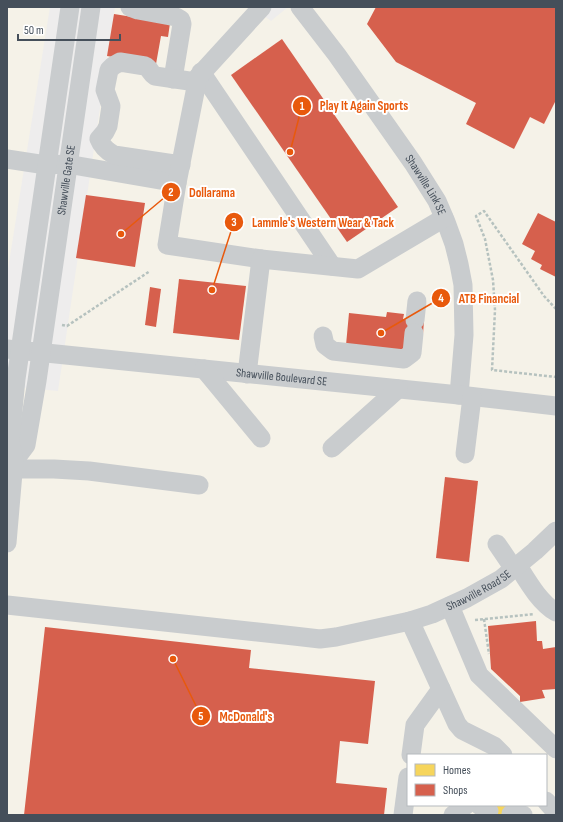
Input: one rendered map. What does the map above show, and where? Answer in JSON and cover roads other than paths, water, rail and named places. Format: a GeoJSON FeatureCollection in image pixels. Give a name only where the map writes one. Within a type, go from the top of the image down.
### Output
{"type":"FeatureCollection","features":[{"type":"Feature","properties":{"kind":"street","name":"Shawville Gate SE"},"geometry":{"type":"LineString","coordinates":[[7,543],[13,465],[10,440],[13,350],[46,165],[70,7]]}},
{"type":"Feature","properties":{"kind":"street","name":"Shawville Gate SE"},"geometry":{"type":"LineString","coordinates":[[13,465],[26,445],[91,7]]}},
{"type":"Feature","properties":{"kind":"street"},"geometry":{"type":"LineString","coordinates":[[130,7],[138,10],[176,17],[181,20],[181,33],[164,77]]}},
{"type":"Feature","properties":{"kind":"street"},"geometry":{"type":"LineString","coordinates":[[262,7],[198,77],[167,245],[261,259],[358,269],[444,218]]}},
{"type":"Feature","properties":{"kind":"street","name":"Shawville Link SE"},"geometry":{"type":"LineString","coordinates":[[300,7],[337,55],[413,163],[436,201],[454,244],[463,285],[466,396],[465,454]]}},
{"type":"Feature","properties":{"kind":"street"},"geometry":{"type":"LineString","coordinates":[[179,174],[114,155],[105,150],[99,139],[106,132],[111,106],[106,90],[107,80],[109,70],[120,62],[148,67],[151,73],[164,77],[198,77]]}},
{"type":"Feature","properties":{"kind":"street"},"geometry":{"type":"LineString","coordinates":[[198,77],[332,266]]}},
{"type":"Feature","properties":{"kind":"street"},"geometry":{"type":"LineString","coordinates":[[7,159],[46,165],[67,164],[179,174]]}},
{"type":"Feature","properties":{"kind":"street"},"geometry":{"type":"LineString","coordinates":[[247,374],[261,259]]}},
{"type":"Feature","properties":{"kind":"street"},"geometry":{"type":"LineString","coordinates":[[323,336],[325,345],[333,350],[404,359],[412,353],[417,301]]}},
{"type":"Feature","properties":{"kind":"street","name":"Shawville Boulevard SE"},"geometry":{"type":"LineString","coordinates":[[13,350],[548,405]]}},
{"type":"Feature","properties":{"kind":"street"},"geometry":{"type":"LineString","coordinates":[[204,369],[261,438]]}},
{"type":"Feature","properties":{"kind":"street"},"geometry":{"type":"LineString","coordinates":[[332,448],[398,389]]}},
{"type":"Feature","properties":{"kind":"street"},"geometry":{"type":"LineString","coordinates":[[548,405],[556,415]]}},
{"type":"Feature","properties":{"kind":"street"},"geometry":{"type":"LineString","coordinates":[[13,465],[89,471],[199,485]]}},
{"type":"Feature","properties":{"kind":"street","name":"Shawville Road SE"},"geometry":{"type":"LineString","coordinates":[[7,605],[320,639],[343,636],[410,621],[432,614],[468,598],[501,579],[516,568],[556,531]]}},
{"type":"Feature","properties":{"kind":"street"},"geometry":{"type":"LineString","coordinates":[[497,544],[542,600],[552,610],[548,613]]}},
{"type":"Feature","properties":{"kind":"street"},"geometry":{"type":"LineString","coordinates":[[450,606],[479,675],[556,749]]}},
{"type":"Feature","properties":{"kind":"street"},"geometry":{"type":"LineString","coordinates":[[410,621],[457,724],[478,747],[494,746],[502,754]]}},
{"type":"Feature","properties":{"kind":"street"},"geometry":{"type":"LineString","coordinates":[[411,754],[415,725],[441,690]]}},
{"type":"Feature","properties":{"kind":"street"},"geometry":{"type":"LineString","coordinates":[[403,815],[407,785]]}},
{"type":"Feature","properties":{"kind":"street"},"geometry":{"type":"LineString","coordinates":[[453,815],[465,806]]}},
{"type":"Feature","properties":{"kind":"place","name":"Play It Again Sports"},"geometry":{"type":"Point","coordinates":[290,152]}},
{"type":"Feature","properties":{"kind":"place","name":"Dollarama"},"geometry":{"type":"Point","coordinates":[121,234]}},
{"type":"Feature","properties":{"kind":"place","name":"Lammle's Western Wear & Tack"},"geometry":{"type":"Point","coordinates":[212,290]}},
{"type":"Feature","properties":{"kind":"place","name":"ATB Financial"},"geometry":{"type":"Point","coordinates":[381,333]}},
{"type":"Feature","properties":{"kind":"place","name":"McDonald's"},"geometry":{"type":"Point","coordinates":[173,659]}}]}
